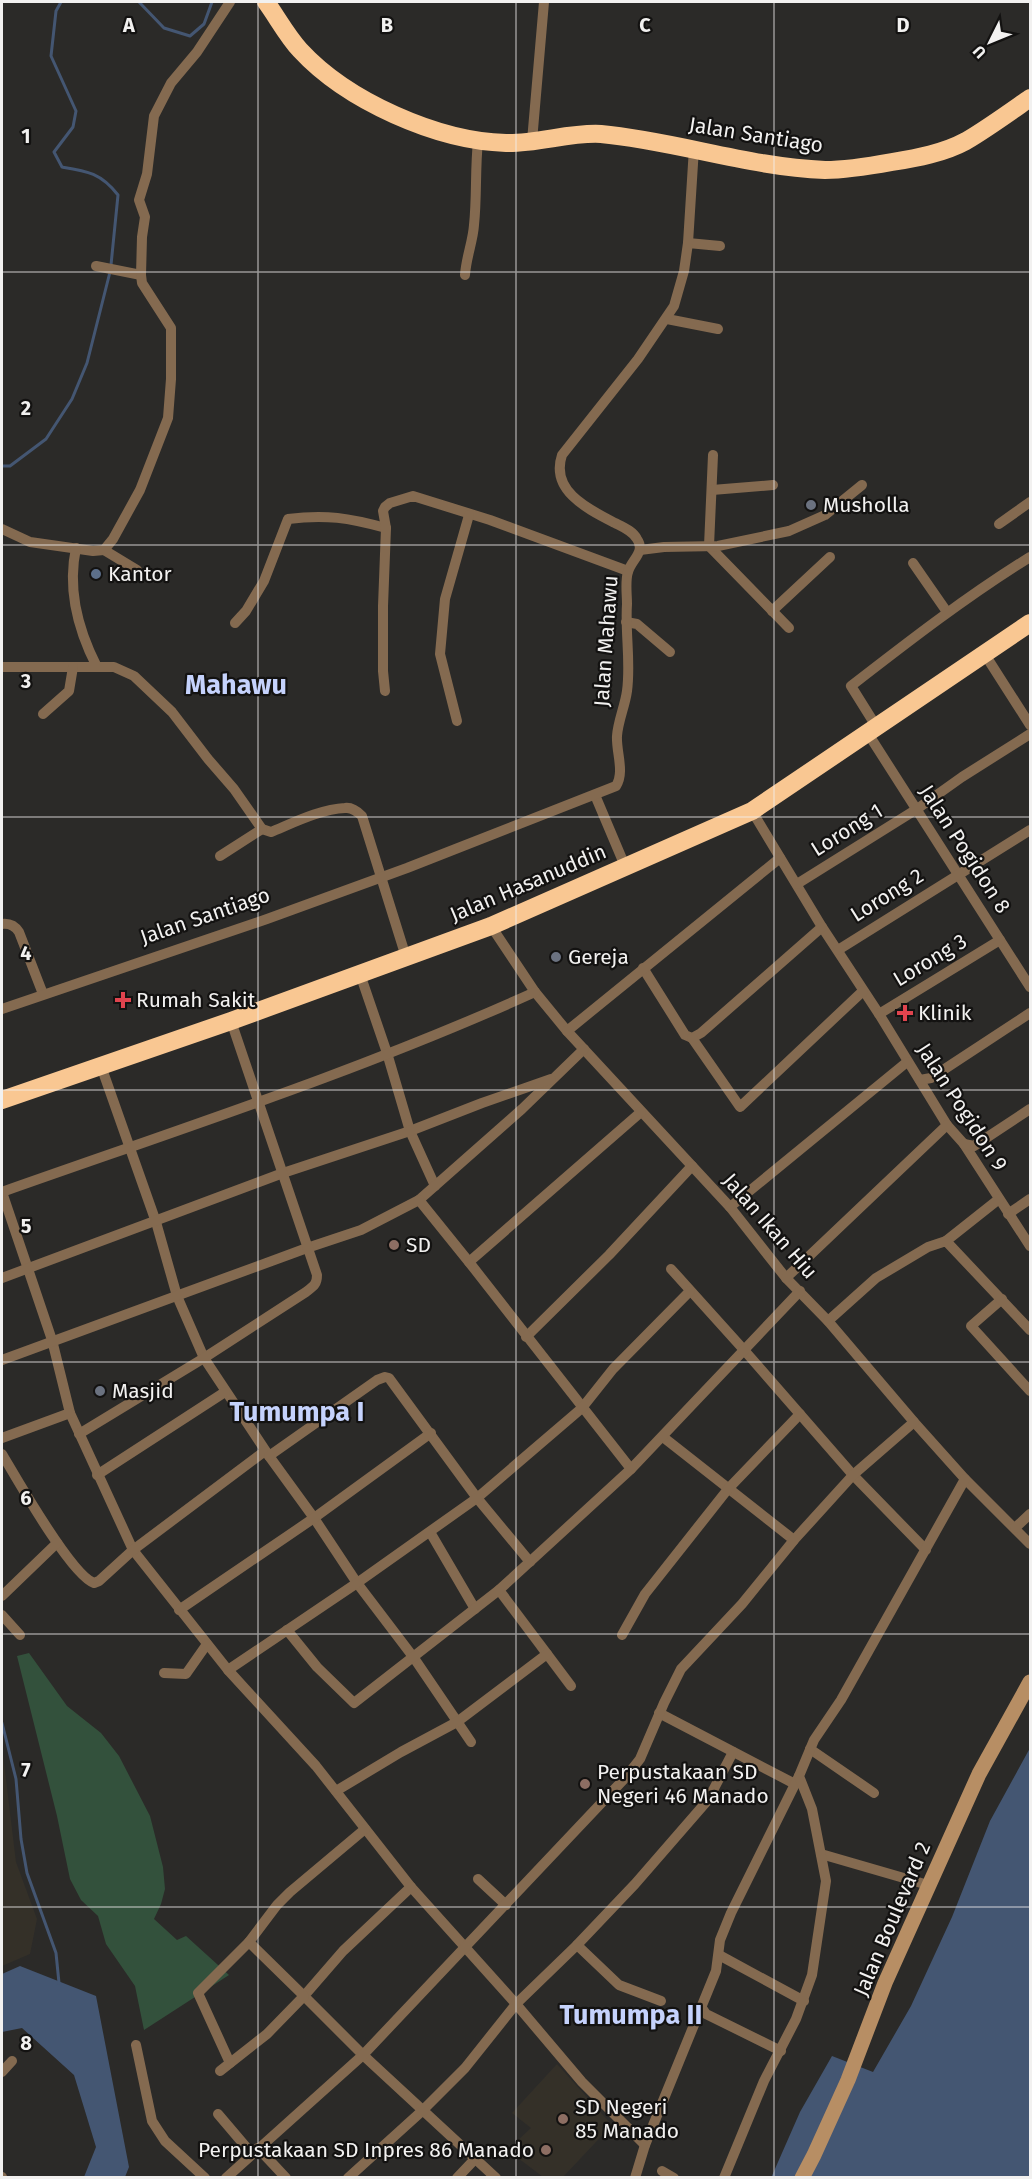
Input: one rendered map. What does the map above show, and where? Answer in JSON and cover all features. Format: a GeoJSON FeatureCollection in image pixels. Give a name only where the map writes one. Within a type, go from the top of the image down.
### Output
{"type":"FeatureCollection","features":[{"type":"Feature","properties":{"kind":"highway","name":"Jalan Santiago"},"geometry":{"type":"LineString","coordinates":[[266,2],[298,48],[321,70],[349,90],[394,115],[438,131],[478,141],[508,143],[600,134],[694,148],[790,167],[827,170],[863,167],[938,152],[965,141],[1030,98]]}},
{"type":"Feature","properties":{"kind":"highway","name":"Jalan Hasanuddin"},"geometry":{"type":"LineString","coordinates":[[2,1100],[360,975],[491,926],[752,811],[1030,623]]}},
{"type":"Feature","properties":{"kind":"main road","name":"Jalan Boulevard 2"},"geometry":{"type":"LineString","coordinates":[[802,2178],[848,2080],[885,1983],[979,1774],[1030,1682]]}},
{"type":"Feature","properties":{"kind":"street"},"geometry":{"type":"LineString","coordinates":[[104,550],[113,539],[140,490],[168,418],[171,328],[142,283],[141,275],[145,217],[139,200],[147,174],[154,116],[171,82],[197,51],[230,2]]}},
{"type":"Feature","properties":{"kind":"street"},"geometry":{"type":"LineString","coordinates":[[532,141],[544,2]]}},
{"type":"Feature","properties":{"kind":"street"},"geometry":{"type":"LineString","coordinates":[[465,275],[474,226],[478,141]]}},
{"type":"Feature","properties":{"kind":"street","name":"Jalan Mahawu"},"geometry":{"type":"LineString","coordinates":[[381,877],[595,795],[616,786],[620,778],[617,738],[627,692],[628,571],[640,550],[638,539],[568,492],[560,479],[559,468],[562,455],[667,319],[674,306],[688,243],[694,148]]}},
{"type":"Feature","properties":{"kind":"street"},"geometry":{"type":"LineString","coordinates":[[688,243],[720,246]]}},
{"type":"Feature","properties":{"kind":"street"},"geometry":{"type":"LineString","coordinates":[[100,267],[141,275]]}},
{"type":"Feature","properties":{"kind":"street"},"geometry":{"type":"LineString","coordinates":[[667,319],[718,329]]}},
{"type":"Feature","properties":{"kind":"street"},"geometry":{"type":"LineString","coordinates":[[713,454],[709,546],[789,628]]}},
{"type":"Feature","properties":{"kind":"street"},"geometry":{"type":"LineString","coordinates":[[712,490],[773,485]]}},
{"type":"Feature","properties":{"kind":"street"},"geometry":{"type":"LineString","coordinates":[[640,550],[741,543],[789,531],[825,515],[862,485]]}},
{"type":"Feature","properties":{"kind":"street"},"geometry":{"type":"LineString","coordinates":[[385,690],[383,606],[386,528],[383,512],[385,507],[409,496],[490,520],[628,571]]}},
{"type":"Feature","properties":{"kind":"street"},"geometry":{"type":"LineString","coordinates":[[999,524],[1030,502]]}},
{"type":"Feature","properties":{"kind":"street"},"geometry":{"type":"LineString","coordinates":[[457,721],[440,654],[446,599],[469,514]]}},
{"type":"Feature","properties":{"kind":"street"},"geometry":{"type":"LineString","coordinates":[[235,623],[246,611],[264,581],[288,519],[313,516],[349,518],[386,528]]}},
{"type":"Feature","properties":{"kind":"street"},"geometry":{"type":"LineString","coordinates":[[2,529],[30,542],[104,550],[137,570]]}},
{"type":"Feature","properties":{"kind":"street"},"geometry":{"type":"LineString","coordinates":[[76,548],[72,576],[73,594],[82,633],[97,667]]}},
{"type":"Feature","properties":{"kind":"street"},"geometry":{"type":"LineString","coordinates":[[772,611],[830,557]]}},
{"type":"Feature","properties":{"kind":"street"},"geometry":{"type":"LineString","coordinates":[[913,563],[947,612],[1030,557]]}},
{"type":"Feature","properties":{"kind":"street","name":"Jalan Pogidon 8"},"geometry":{"type":"LineString","coordinates":[[947,612],[851,686],[871,729],[917,809],[1030,987]]}},
{"type":"Feature","properties":{"kind":"street"},"geometry":{"type":"LineString","coordinates":[[626,622],[637,624],[670,652]]}},
{"type":"Feature","properties":{"kind":"street"},"geometry":{"type":"LineString","coordinates":[[984,653],[1030,725]]}},
{"type":"Feature","properties":{"kind":"street"},"geometry":{"type":"LineString","coordinates":[[2,667],[114,667],[129,673],[172,712],[234,789],[262,830],[271,832],[322,813],[345,808],[354,809],[362,816],[406,957]]}},
{"type":"Feature","properties":{"kind":"street"},"geometry":{"type":"LineString","coordinates":[[43,714],[69,691],[73,667]]}},
{"type":"Feature","properties":{"kind":"street","name":"Lorong 1"},"geometry":{"type":"LineString","coordinates":[[797,884],[917,809],[962,777],[1029,738]]}},
{"type":"Feature","properties":{"kind":"street"},"geometry":{"type":"LineString","coordinates":[[595,795],[625,866]]}},
{"type":"Feature","properties":{"kind":"street","name":"Jalan Pogidon 9"},"geometry":{"type":"LineString","coordinates":[[752,811],[947,1125],[964,1144],[1030,1246]]}},
{"type":"Feature","properties":{"kind":"street"},"geometry":{"type":"LineString","coordinates":[[220,856],[262,830]]}},
{"type":"Feature","properties":{"kind":"street","name":"Lorong 2"},"geometry":{"type":"LineString","coordinates":[[838,950],[1030,830]]}},
{"type":"Feature","properties":{"kind":"street"},"geometry":{"type":"LineString","coordinates":[[567,1030],[780,858]]}},
{"type":"Feature","properties":{"kind":"street","name":"Jalan Santiago"},"geometry":{"type":"LineString","coordinates":[[2,1010],[43,994],[267,919],[381,877]]}},
{"type":"Feature","properties":{"kind":"street"},"geometry":{"type":"LineString","coordinates":[[2,924],[16,927],[19,932],[43,994]]}},
{"type":"Feature","properties":{"kind":"street","name":"Jalan Ikan Hiu"},"geometry":{"type":"LineString","coordinates":[[491,926],[535,992],[567,1030],[730,1207],[786,1278],[828,1321],[965,1479],[1030,1544]]}},
{"type":"Feature","properties":{"kind":"street"},"geometry":{"type":"LineString","coordinates":[[692,1038],[701,1033],[822,927]]}},
{"type":"Feature","properties":{"kind":"street","name":"Lorong 3"},"geometry":{"type":"LineString","coordinates":[[879,1014],[1000,940]]}},
{"type":"Feature","properties":{"kind":"street"},"geometry":{"type":"LineString","coordinates":[[643,968],[685,1035],[692,1038],[740,1107],[863,991]]}},
{"type":"Feature","properties":{"kind":"street"},"geometry":{"type":"LineString","coordinates":[[360,975],[387,1053],[410,1131],[435,1186]]}},
{"type":"Feature","properties":{"kind":"street"},"geometry":{"type":"LineString","coordinates":[[535,992],[473,1020],[387,1053],[2,1192],[52,1340],[70,1413],[133,1550],[228,1670],[336,1791],[411,1887],[516,2004],[582,2082],[645,2145]]}},
{"type":"Feature","properties":{"kind":"street"},"geometry":{"type":"LineString","coordinates":[[920,1080],[931,1078],[1030,1013]]}},
{"type":"Feature","properties":{"kind":"street"},"geometry":{"type":"LineString","coordinates":[[79,1434],[204,1358],[315,1285],[317,1275],[231,1020]]}},
{"type":"Feature","properties":{"kind":"street"},"geometry":{"type":"LineString","coordinates":[[2,1360],[361,1230],[418,1200],[522,1109],[584,1049]]}},
{"type":"Feature","properties":{"kind":"street"},"geometry":{"type":"LineString","coordinates":[[730,1207],[907,1062]]}},
{"type":"Feature","properties":{"kind":"street"},"geometry":{"type":"LineString","coordinates":[[101,1066],[156,1222],[177,1296],[204,1358],[267,1454],[314,1518],[357,1583],[414,1658],[471,1742]]}},
{"type":"Feature","properties":{"kind":"street"},"geometry":{"type":"LineString","coordinates":[[2,1278],[284,1173],[410,1131],[551,1079]]}},
{"type":"Feature","properties":{"kind":"street"},"geometry":{"type":"LineString","coordinates":[[964,1144],[974,1146],[1030,1109]]}},
{"type":"Feature","properties":{"kind":"street"},"geometry":{"type":"LineString","coordinates":[[469,1262],[641,1112]]}},
{"type":"Feature","properties":{"kind":"street"},"geometry":{"type":"LineString","coordinates":[[786,1278],[947,1125]]}},
{"type":"Feature","properties":{"kind":"street"},"geometry":{"type":"LineString","coordinates":[[526,1336],[609,1255],[692,1166]]}},
{"type":"Feature","properties":{"kind":"street"},"geometry":{"type":"LineString","coordinates":[[828,1321],[876,1278],[928,1247],[946,1241],[999,1199]]}},
{"type":"Feature","properties":{"kind":"street"},"geometry":{"type":"LineString","coordinates":[[1008,1214],[1030,1199]]}},
{"type":"Feature","properties":{"kind":"street"},"geometry":{"type":"LineString","coordinates":[[418,1200],[631,1469]]}},
{"type":"Feature","properties":{"kind":"street"},"geometry":{"type":"LineString","coordinates":[[946,1241],[1030,1330]]}},
{"type":"Feature","properties":{"kind":"street"},"geometry":{"type":"LineString","coordinates":[[671,1269],[853,1475],[926,1550]]}},
{"type":"Feature","properties":{"kind":"street"},"geometry":{"type":"LineString","coordinates":[[228,1670],[477,1498],[582,1408],[613,1369],[690,1291]]}},
{"type":"Feature","properties":{"kind":"street"},"geometry":{"type":"LineString","coordinates":[[287,1630],[317,1667],[354,1703],[499,1590],[631,1469],[800,1291]]}},
{"type":"Feature","properties":{"kind":"street"},"geometry":{"type":"LineString","coordinates":[[1002,1299],[971,1326],[1030,1391]]}},
{"type":"Feature","properties":{"kind":"street"},"geometry":{"type":"LineString","coordinates":[[2,1454],[57,1543],[82,1575],[94,1583],[133,1550],[267,1454],[377,1380],[385,1377],[396,1385],[477,1498],[530,1562]]}},
{"type":"Feature","properties":{"kind":"street"},"geometry":{"type":"LineString","coordinates":[[97,1475],[225,1392]]}},
{"type":"Feature","properties":{"kind":"street"},"geometry":{"type":"LineString","coordinates":[[2,1438],[70,1413]]}},
{"type":"Feature","properties":{"kind":"street"},"geometry":{"type":"LineString","coordinates":[[622,1635],[645,1594],[728,1489],[800,1414]]}},
{"type":"Feature","properties":{"kind":"street"},"geometry":{"type":"LineString","coordinates":[[226,2178],[363,2055],[626,1778],[640,1759],[681,1669],[742,1604],[853,1475],[914,1422]]}},
{"type":"Feature","properties":{"kind":"street"},"geometry":{"type":"LineString","coordinates":[[179,1610],[314,1518],[431,1433]]}},
{"type":"Feature","properties":{"kind":"street"},"geometry":{"type":"LineString","coordinates":[[663,1437],[795,1540]]}},
{"type":"Feature","properties":{"kind":"street"},"geometry":{"type":"LineString","coordinates":[[635,2178],[645,2145],[716,1971],[720,1940],[731,1913],[810,1749],[841,1700],[965,1479]]}},
{"type":"Feature","properties":{"kind":"street"},"geometry":{"type":"LineString","coordinates":[[1015,1528],[1030,1514]]}},
{"type":"Feature","properties":{"kind":"street"},"geometry":{"type":"LineString","coordinates":[[430,1532],[475,1609]]}},
{"type":"Feature","properties":{"kind":"street"},"geometry":{"type":"LineString","coordinates":[[2,1596],[57,1543]]}},
{"type":"Feature","properties":{"kind":"street"},"geometry":{"type":"LineString","coordinates":[[499,1590],[571,1686]]}},
{"type":"Feature","properties":{"kind":"street"},"geometry":{"type":"LineString","coordinates":[[2,1615],[20,1635]]}},
{"type":"Feature","properties":{"kind":"street"},"geometry":{"type":"LineString","coordinates":[[164,1673],[186,1674],[207,1644]]}},
{"type":"Feature","properties":{"kind":"street"},"geometry":{"type":"LineString","coordinates":[[336,1791],[457,1722],[547,1654]]}},
{"type":"Feature","properties":{"kind":"street"},"geometry":{"type":"LineString","coordinates":[[659,1713],[733,1752],[797,1780],[809,1798],[826,1881],[812,1975],[804,2001],[764,2081],[724,2178]]}},
{"type":"Feature","properties":{"kind":"street"},"geometry":{"type":"LineString","coordinates":[[810,1749],[873,1793]]}},
{"type":"Feature","properties":{"kind":"street"},"geometry":{"type":"LineString","coordinates":[[348,2178],[422,2111],[465,2067],[516,2004],[577,1946],[635,1884],[708,1800],[733,1752]]}},
{"type":"Feature","properties":{"kind":"street"},"geometry":{"type":"LineString","coordinates":[[230,2063],[198,1993],[249,1942],[284,1898],[365,1829]]}},
{"type":"Feature","properties":{"kind":"street"},"geometry":{"type":"LineString","coordinates":[[821,1854],[928,1885]]}},
{"type":"Feature","properties":{"kind":"street"},"geometry":{"type":"LineString","coordinates":[[478,1879],[506,1905]]}},
{"type":"Feature","properties":{"kind":"street"},"geometry":{"type":"LineString","coordinates":[[220,2071],[267,2034],[343,1951],[411,1887]]}},
{"type":"Feature","properties":{"kind":"street"},"geometry":{"type":"LineString","coordinates":[[249,1942],[363,2055],[496,2178]]}},
{"type":"Feature","properties":{"kind":"street"},"geometry":{"type":"LineString","coordinates":[[577,1946],[619,1985],[661,2001]]}},
{"type":"Feature","properties":{"kind":"street"},"geometry":{"type":"LineString","coordinates":[[719,1955],[804,2001]]}},
{"type":"Feature","properties":{"kind":"street"},"geometry":{"type":"LineString","coordinates":[[702,2008],[706,2014],[781,2051]]}},
{"type":"Feature","properties":{"kind":"street"},"geometry":{"type":"LineString","coordinates":[[136,2045],[152,2121],[165,2141],[205,2178]]}},
{"type":"Feature","properties":{"kind":"street"},"geometry":{"type":"LineString","coordinates":[[2,2072],[12,2061]]}},
{"type":"Feature","properties":{"kind":"street"},"geometry":{"type":"LineString","coordinates":[[218,2114],[286,2178]]}},
{"type":"Feature","properties":{"kind":"street"},"geometry":{"type":"LineString","coordinates":[[457,2178],[475,2159]]}},
{"type":"Feature","properties":{"kind":"street"},"geometry":{"type":"LineString","coordinates":[[662,2171],[674,2178]]}},
{"type":"Feature","properties":{"kind":"shaded area"},"geometry":{"type":"Polygon","coordinates":[[[2,1746],[16,1862],[37,1919],[30,1954],[2,1966],[2,1746]]]}},
{"type":"Feature","properties":{"kind":"shaded area","name":"SD Negeri 85 Manado"},"geometry":{"type":"Polygon","coordinates":[[[557,2064],[612,2125],[563,2177],[543,2177],[518,2158],[526,2149],[517,2141],[531,2128],[512,2113],[557,2064]]]}},
{"type":"Feature","properties":{"kind":"green space"},"geometry":{"type":"Polygon","coordinates":[[[29,1653],[67,1706],[101,1733],[119,1756],[150,1816],[163,1867],[165,1889],[154,1919],[177,1940],[186,1936],[229,1975],[144,2030],[135,1986],[106,1944],[98,1916],[81,1900],[70,1879],[57,1816],[17,1656],[29,1653]]]}},
{"type":"Feature","properties":{"kind":"water"},"geometry":{"type":"Polygon","coordinates":[[[1030,1748],[1030,2177],[771,2178],[800,2112],[832,2056],[873,2072],[911,2006],[952,1917],[990,1821],[1030,1748]]]}},
{"type":"Feature","properties":{"kind":"water"},"geometry":{"type":"Polygon","coordinates":[[[20,1966],[96,1996],[129,2167],[125,2177],[84,2177],[96,2147],[74,2075],[22,2028],[2,2032],[2,1974],[20,1966]]]}},
{"type":"Feature","properties":{"kind":"waterway"},"geometry":{"type":"LineString","coordinates":[[61,2],[56,11],[51,56],[76,111],[73,127],[54,152],[62,167],[93,174],[106,182],[118,195],[111,265]]}},
{"type":"Feature","properties":{"kind":"waterway"},"geometry":{"type":"LineString","coordinates":[[139,2],[164,28],[190,36],[204,24],[212,2]]}},
{"type":"Feature","properties":{"kind":"waterway"},"geometry":{"type":"LineString","coordinates":[[2,466],[10,466],[46,439],[72,399],[87,363],[110,272]]}},
{"type":"Feature","properties":{"kind":"waterway"},"geometry":{"type":"LineString","coordinates":[[2,1723],[16,1779],[21,1839],[27,1873],[56,1953],[59,1983]]}},
{"type":"Feature","properties":{"kind":"place","name":"Musholla"},"geometry":{"type":"Point","coordinates":[811,505]}},
{"type":"Feature","properties":{"kind":"place","name":"Kantor"},"geometry":{"type":"Point","coordinates":[96,574]}},
{"type":"Feature","properties":{"kind":"place","name":"Gereja"},"geometry":{"type":"Point","coordinates":[556,957]}},
{"type":"Feature","properties":{"kind":"place","name":"Rumah Sakit"},"geometry":{"type":"Point","coordinates":[123,1000]}},
{"type":"Feature","properties":{"kind":"place","name":"Klinik"},"geometry":{"type":"Point","coordinates":[905,1013]}},
{"type":"Feature","properties":{"kind":"place","name":"SD"},"geometry":{"type":"Point","coordinates":[394,1245]}},
{"type":"Feature","properties":{"kind":"place","name":"Masjid"},"geometry":{"type":"Point","coordinates":[100,1391]}},
{"type":"Feature","properties":{"kind":"place","name":"Perpustakaan SD Negeri 46 Manado"},"geometry":{"type":"Point","coordinates":[585,1784]}},
{"type":"Feature","properties":{"kind":"place","name":"SD Negeri 85 Manado"},"geometry":{"type":"Point","coordinates":[563,2119]}},
{"type":"Feature","properties":{"kind":"place","name":"Perpustakaan SD Inpres 86 Manado"},"geometry":{"type":"Point","coordinates":[546,2150]}},
{"type":"Feature","properties":{"kind":"district","name":"Mahawu"},"geometry":{"type":"Point","coordinates":[236,685]}},
{"type":"Feature","properties":{"kind":"district","name":"Tumumpa I"},"geometry":{"type":"Point","coordinates":[297,1412]}},
{"type":"Feature","properties":{"kind":"district","name":"Tumumpa II"},"geometry":{"type":"Point","coordinates":[631,2015]}}]}
